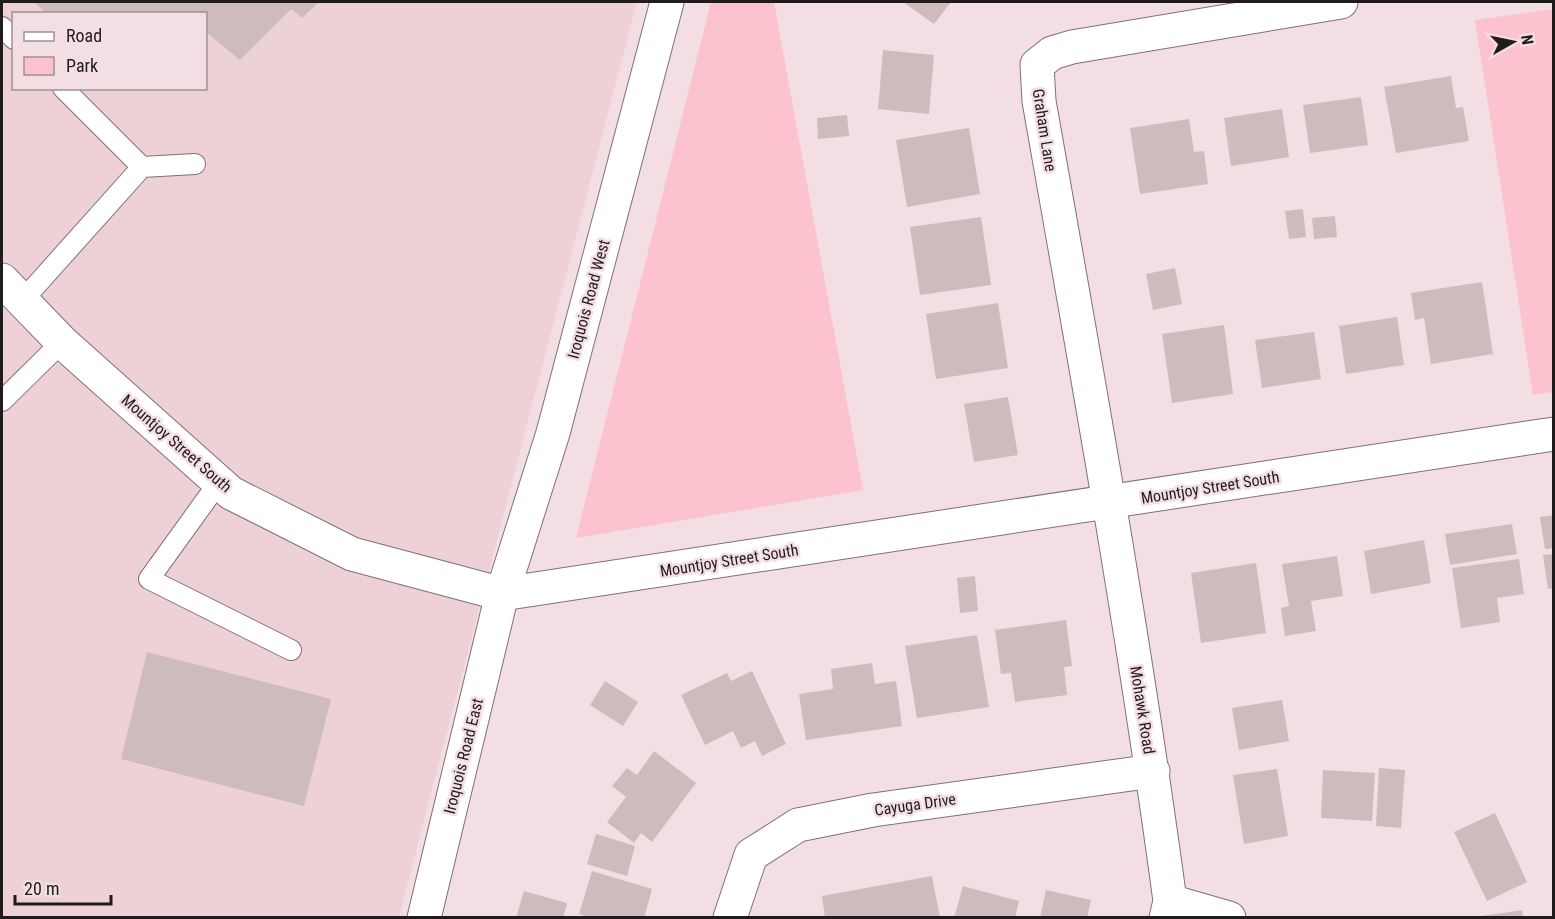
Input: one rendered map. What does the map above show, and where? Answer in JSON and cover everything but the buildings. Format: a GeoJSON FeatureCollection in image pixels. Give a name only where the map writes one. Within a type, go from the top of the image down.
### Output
{"type":"FeatureCollection","features":[{"type":"Feature","properties":{"kind":"street","name":"Iroquois Road West"},"geometry":{"type":"LineString","coordinates":[[502,594],[553,433],[667,2]]}},
{"type":"Feature","properties":{"kind":"street","name":"Graham Lane"},"geometry":{"type":"LineString","coordinates":[[1110,503],[1039,101],[1037,65],[1052,52],[1072,46],[1341,2]]}},
{"type":"Feature","properties":{"kind":"street","name":"Mountjoy Street South"},"geometry":{"type":"LineString","coordinates":[[12,291],[62,342],[231,493],[352,554],[502,594],[1554,434]]}},
{"type":"Feature","properties":{"kind":"street","name":"Mohawk Road"},"geometry":{"type":"LineString","coordinates":[[1110,503],[1153,771],[1168,909]]}},
{"type":"Feature","properties":{"kind":"street","name":"Iroquois Road East"},"geometry":{"type":"LineString","coordinates":[[424,918],[502,594]]}},
{"type":"Feature","properties":{"kind":"street","name":"Cayuga Drive"},"geometry":{"type":"LineString","coordinates":[[730,918],[751,855],[798,825],[873,810],[1153,771]]}},
{"type":"Feature","properties":{"kind":"street"},"geometry":{"type":"LineString","coordinates":[[1168,909],[1229,918]]}},
{"type":"Feature","properties":{"kind":"lane"},"geometry":{"type":"LineString","coordinates":[[65,90],[142,168]]}},
{"type":"Feature","properties":{"kind":"lane"},"geometry":{"type":"LineString","coordinates":[[12,291],[142,168],[195,164]]}},
{"type":"Feature","properties":{"kind":"lane"},"geometry":{"type":"LineString","coordinates":[[2,401],[62,342]]}},
{"type":"Feature","properties":{"kind":"lane"},"geometry":{"type":"LineString","coordinates":[[219,482],[148,579],[291,650]]}},
{"type":"Feature","properties":{"kind":"shaded area"},"geometry":{"type":"Polygon","coordinates":[[[2,2],[637,2],[399,917],[2,918],[2,2]]]}},
{"type":"Feature","properties":{"kind":"green space"},"geometry":{"type":"Polygon","coordinates":[[[711,2],[774,2],[863,490],[576,538],[711,2]]]}},
{"type":"Feature","properties":{"kind":"green space"},"geometry":{"type":"Polygon","coordinates":[[[1553,9],[1553,392],[1533,395],[1475,20],[1553,9]]]}}]}
